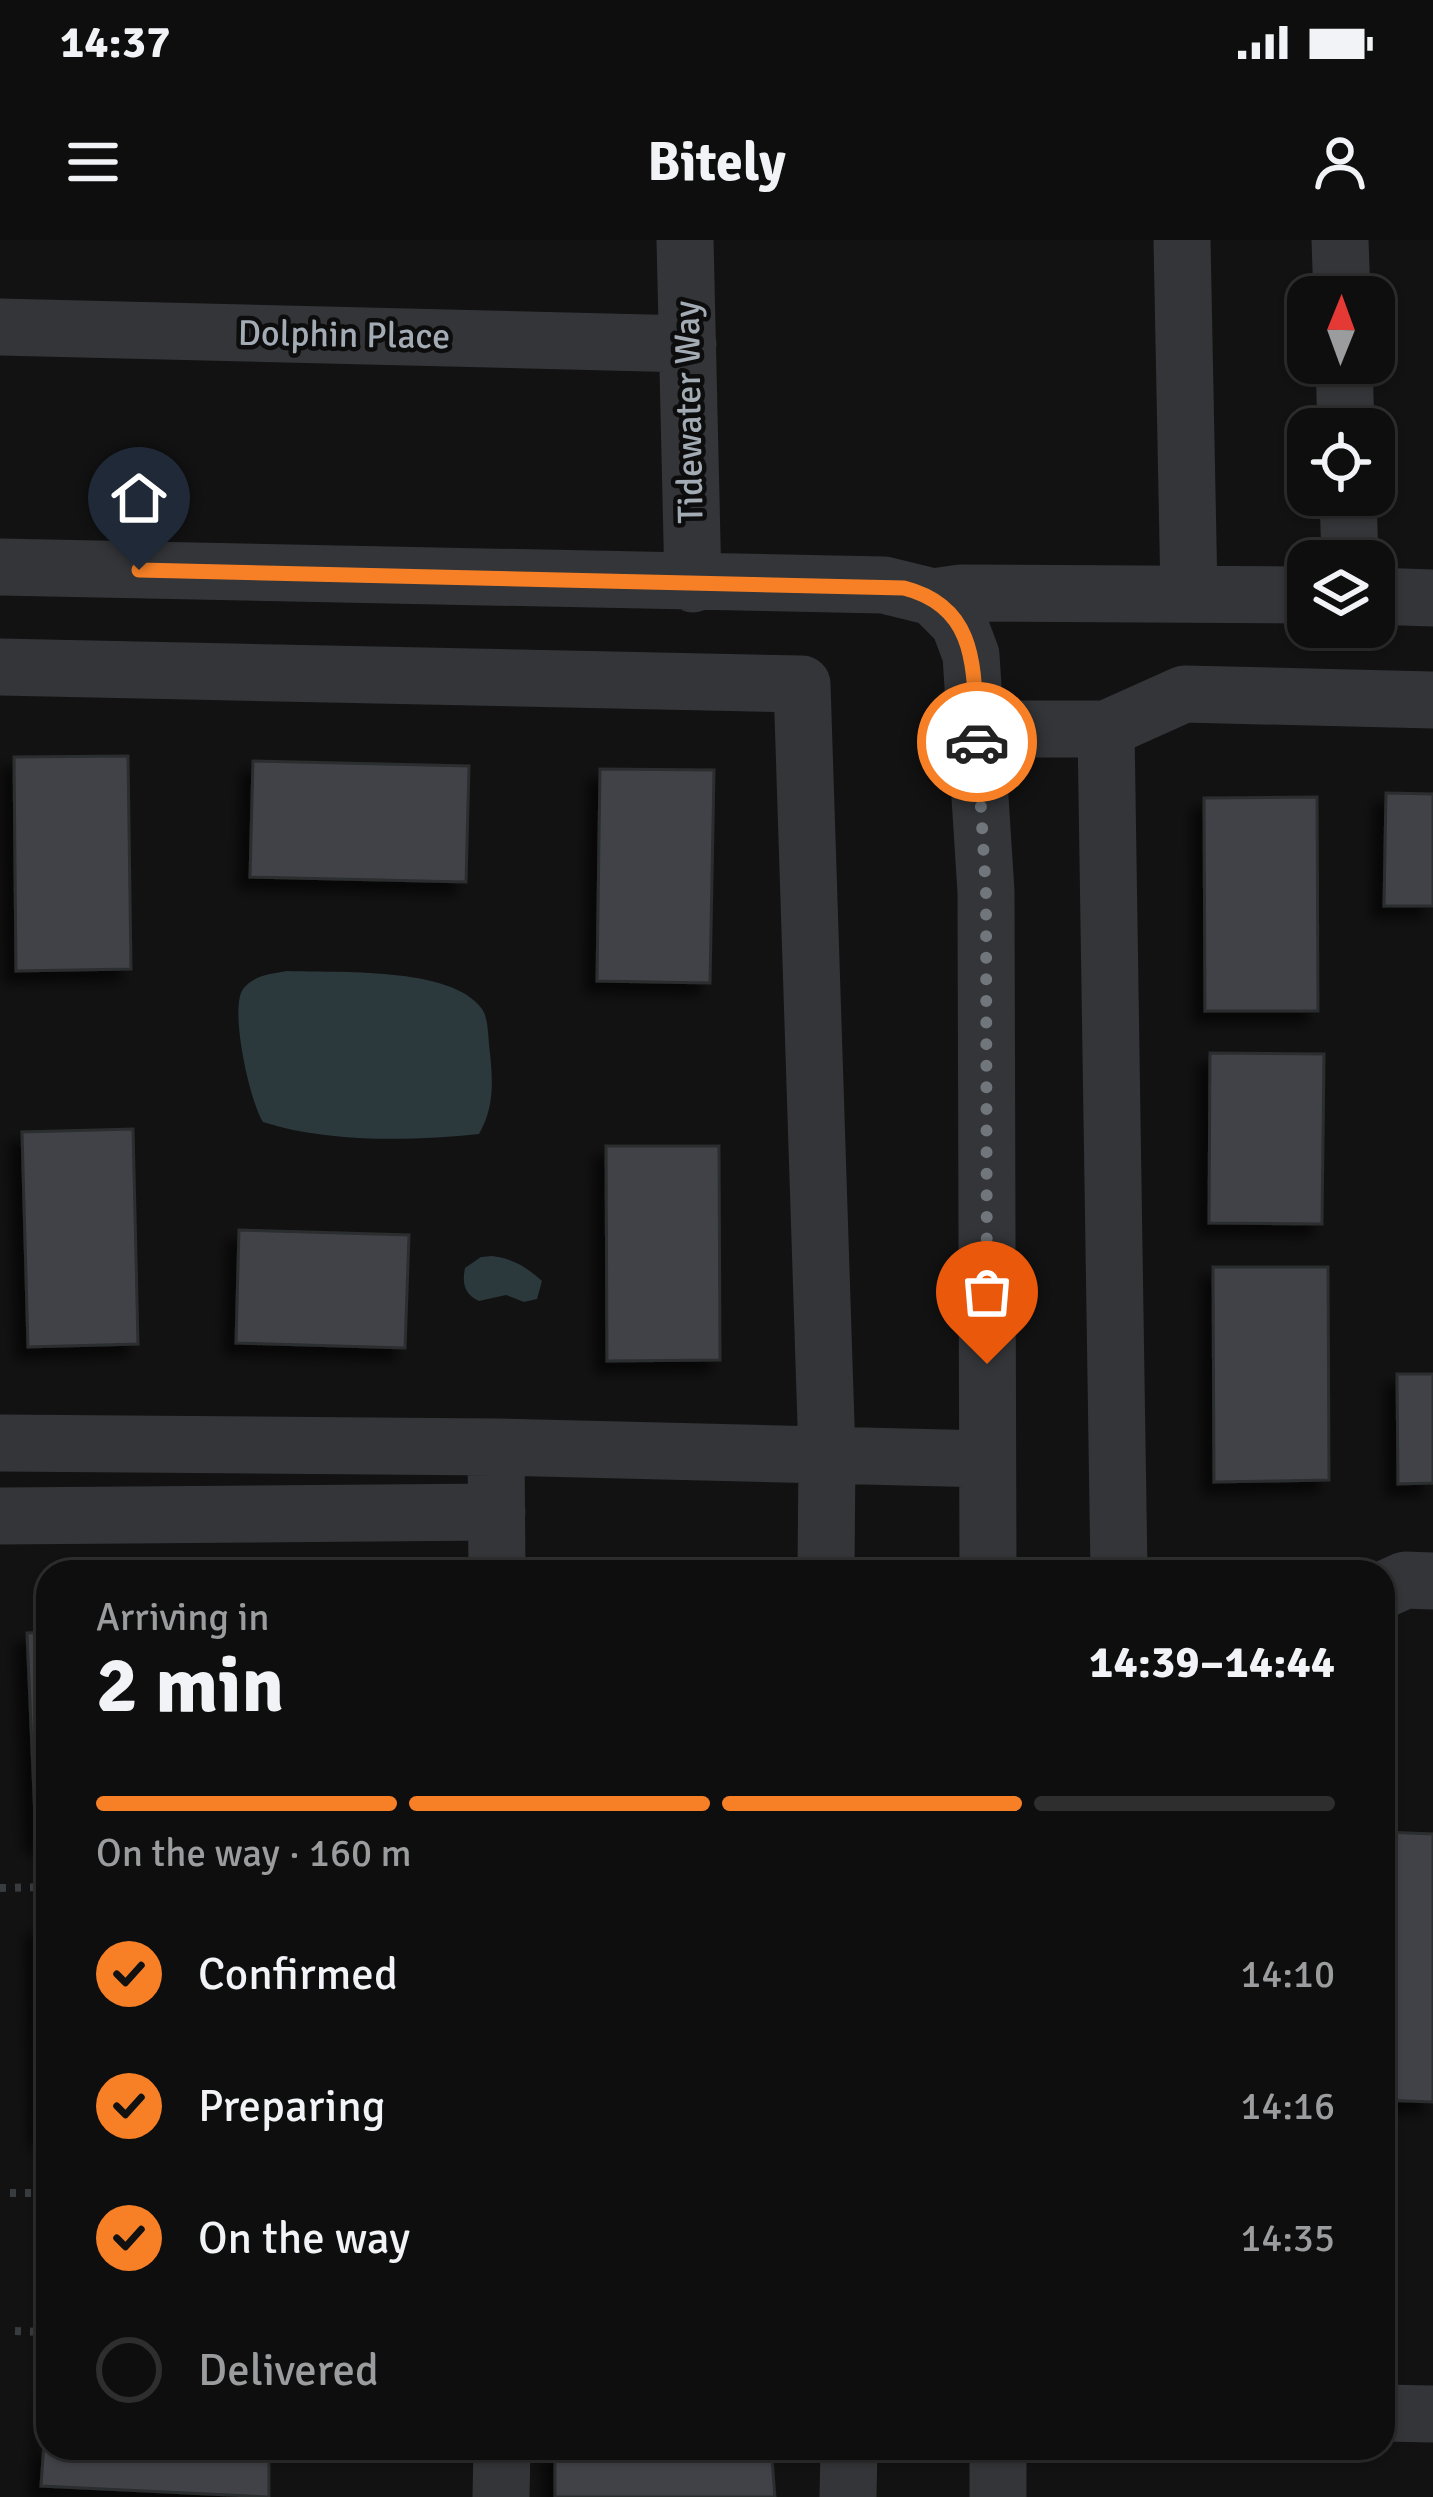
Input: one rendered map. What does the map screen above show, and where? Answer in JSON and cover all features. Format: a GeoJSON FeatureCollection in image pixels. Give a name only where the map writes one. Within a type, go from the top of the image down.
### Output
{"type":"FeatureCollection","features":[{"type":"Feature","properties":{"kind":"street","name":"Tidewater Way"},"geometry":{"type":"LineString","coordinates":[[686,240],[693,584]]}},
{"type":"Feature","properties":{"kind":"street"},"geometry":{"type":"LineString","coordinates":[[1182,240],[1189,594]]}},
{"type":"Feature","properties":{"kind":"street"},"geometry":{"type":"LineString","coordinates":[[1340,240],[1341,276]]}},
{"type":"Feature","properties":{"kind":"street","name":"Dolphin Place"},"geometry":{"type":"LineString","coordinates":[[0,327],[688,344]]}},
{"type":"Feature","properties":{"kind":"street"},"geometry":{"type":"LineString","coordinates":[[0,567],[884,585],[933,597],[961,593],[1287,595]]}},
{"type":"Feature","properties":{"kind":"street"},"geometry":{"type":"LineString","coordinates":[[933,597],[966,635],[971,655],[986,892],[988,1560]]}},
{"type":"Feature","properties":{"kind":"street"},"geometry":{"type":"LineString","coordinates":[[1395,597],[1433,598]]}},
{"type":"Feature","properties":{"kind":"street"},"geometry":{"type":"LineString","coordinates":[[0,667],[802,684],[827,1455],[826,1560]]}},
{"type":"Feature","properties":{"kind":"street"},"geometry":{"type":"LineString","coordinates":[[976,729],[1106,729],[1184,694],[1433,700]]}},
{"type":"Feature","properties":{"kind":"street"},"geometry":{"type":"LineString","coordinates":[[1106,729],[1119,1560]]}},
{"type":"Feature","properties":{"kind":"street"},"geometry":{"type":"LineString","coordinates":[[0,1443],[496,1447],[987,1459]]}},
{"type":"Feature","properties":{"kind":"street"},"geometry":{"type":"LineString","coordinates":[[496,1447],[497,1560]]}},
{"type":"Feature","properties":{"kind":"street"},"geometry":{"type":"LineString","coordinates":[[0,1516],[497,1512]]}},
{"type":"Feature","properties":{"kind":"street"},"geometry":{"type":"LineString","coordinates":[[1395,1585],[1433,1581]]}},
{"type":"Feature","properties":{"kind":"street"},"geometry":{"type":"LineString","coordinates":[[1395,2413],[1433,2414]]}},
{"type":"Feature","properties":{"kind":"street"},"geometry":{"type":"LineString","coordinates":[[501,2497],[502,2460]]}},
{"type":"Feature","properties":{"kind":"street"},"geometry":{"type":"LineString","coordinates":[[848,2497],[849,2460]]}},
{"type":"Feature","properties":{"kind":"street"},"geometry":{"type":"LineString","coordinates":[[998,2460],[998,2497]]}},
{"type":"Feature","properties":{"kind":"path"},"geometry":{"type":"LineString","coordinates":[[0,1888],[36,1887]]}},
{"type":"Feature","properties":{"kind":"path"},"geometry":{"type":"LineString","coordinates":[[10,2193],[36,2193]]}},
{"type":"Feature","properties":{"kind":"path"},"geometry":{"type":"LineString","coordinates":[[15,2331],[36,2332]]}},
{"type":"Feature","properties":{"kind":"shaded area"},"geometry":{"type":"Polygon","coordinates":[[[287,971],[392,975],[446,985],[467,995],[484,1013],[491,1064],[490,1105],[479,1134],[370,1138],[314,1134],[263,1122],[243,1056],[239,1000],[252,981],[287,971]]]}},
{"type":"Feature","properties":{"kind":"shaded area"},"geometry":{"type":"Polygon","coordinates":[[[492,1256],[519,1264],[542,1281],[537,1299],[524,1302],[506,1295],[479,1301],[470,1295],[464,1283],[465,1268],[492,1256]]]}},
{"type":"Feature","properties":{"kind":"building"},"geometry":{"type":"Polygon","coordinates":[[[128,756],[131,969],[16,971],[14,757],[128,756]]]}},
{"type":"Feature","properties":{"kind":"building"},"geometry":{"type":"Polygon","coordinates":[[[253,761],[469,766],[466,882],[250,877],[253,761]]]}},
{"type":"Feature","properties":{"kind":"building"},"geometry":{"type":"Polygon","coordinates":[[[600,769],[714,770],[710,983],[597,981],[600,769]]]}},
{"type":"Feature","properties":{"kind":"building"},"geometry":{"type":"Polygon","coordinates":[[[1386,793],[1433,794],[1433,906],[1384,906],[1386,793]]]}},
{"type":"Feature","properties":{"kind":"building"},"geometry":{"type":"Polygon","coordinates":[[[1317,797],[1318,1011],[1205,1011],[1204,798],[1317,797]]]}},
{"type":"Feature","properties":{"kind":"building"},"geometry":{"type":"Polygon","coordinates":[[[1210,1053],[1324,1054],[1322,1224],[1209,1223],[1210,1053]]]}},
{"type":"Feature","properties":{"kind":"building"},"geometry":{"type":"Polygon","coordinates":[[[133,1129],[138,1344],[28,1347],[22,1132],[133,1129]]]}},
{"type":"Feature","properties":{"kind":"building"},"geometry":{"type":"Polygon","coordinates":[[[606,1146],[719,1146],[720,1360],[607,1361],[606,1146]]]}},
{"type":"Feature","properties":{"kind":"building"},"geometry":{"type":"Polygon","coordinates":[[[239,1230],[409,1235],[405,1348],[236,1343],[239,1230]]]}},
{"type":"Feature","properties":{"kind":"building"},"geometry":{"type":"Polygon","coordinates":[[[1213,1267],[1328,1267],[1329,1480],[1214,1482],[1213,1267]]]}},
{"type":"Feature","properties":{"kind":"building"},"geometry":{"type":"Polygon","coordinates":[[[1397,1374],[1433,1374],[1433,1483],[1398,1484],[1397,1374]]]}},
{"type":"Feature","properties":{"kind":"building"},"geometry":{"type":"Polygon","coordinates":[[[27,1633],[36,1633],[36,1841],[27,1633]]]}},
{"type":"Feature","properties":{"kind":"building"},"geometry":{"type":"Polygon","coordinates":[[[1395,1832],[1433,1834],[1433,2102],[1395,2100],[1395,1832]]]}},
{"type":"Feature","properties":{"kind":"building"},"geometry":{"type":"Polygon","coordinates":[[[43,2460],[269,2460],[269,2497],[41,2486],[43,2460]]]}},
{"type":"Feature","properties":{"kind":"building"},"geometry":{"type":"Polygon","coordinates":[[[555,2460],[772,2460],[775,2497],[555,2497],[555,2460]]]}},
{"type":"Feature","properties":{"kind":"way so far"},"geometry":{"type":"LineString","coordinates":[[977,742],[986,892],[987,1364]]}},
{"type":"Feature","properties":{"kind":"route"},"geometry":{"type":"LineString","coordinates":[[139,570],[904,588],[933,597],[966,635],[977,742]]}}]}
